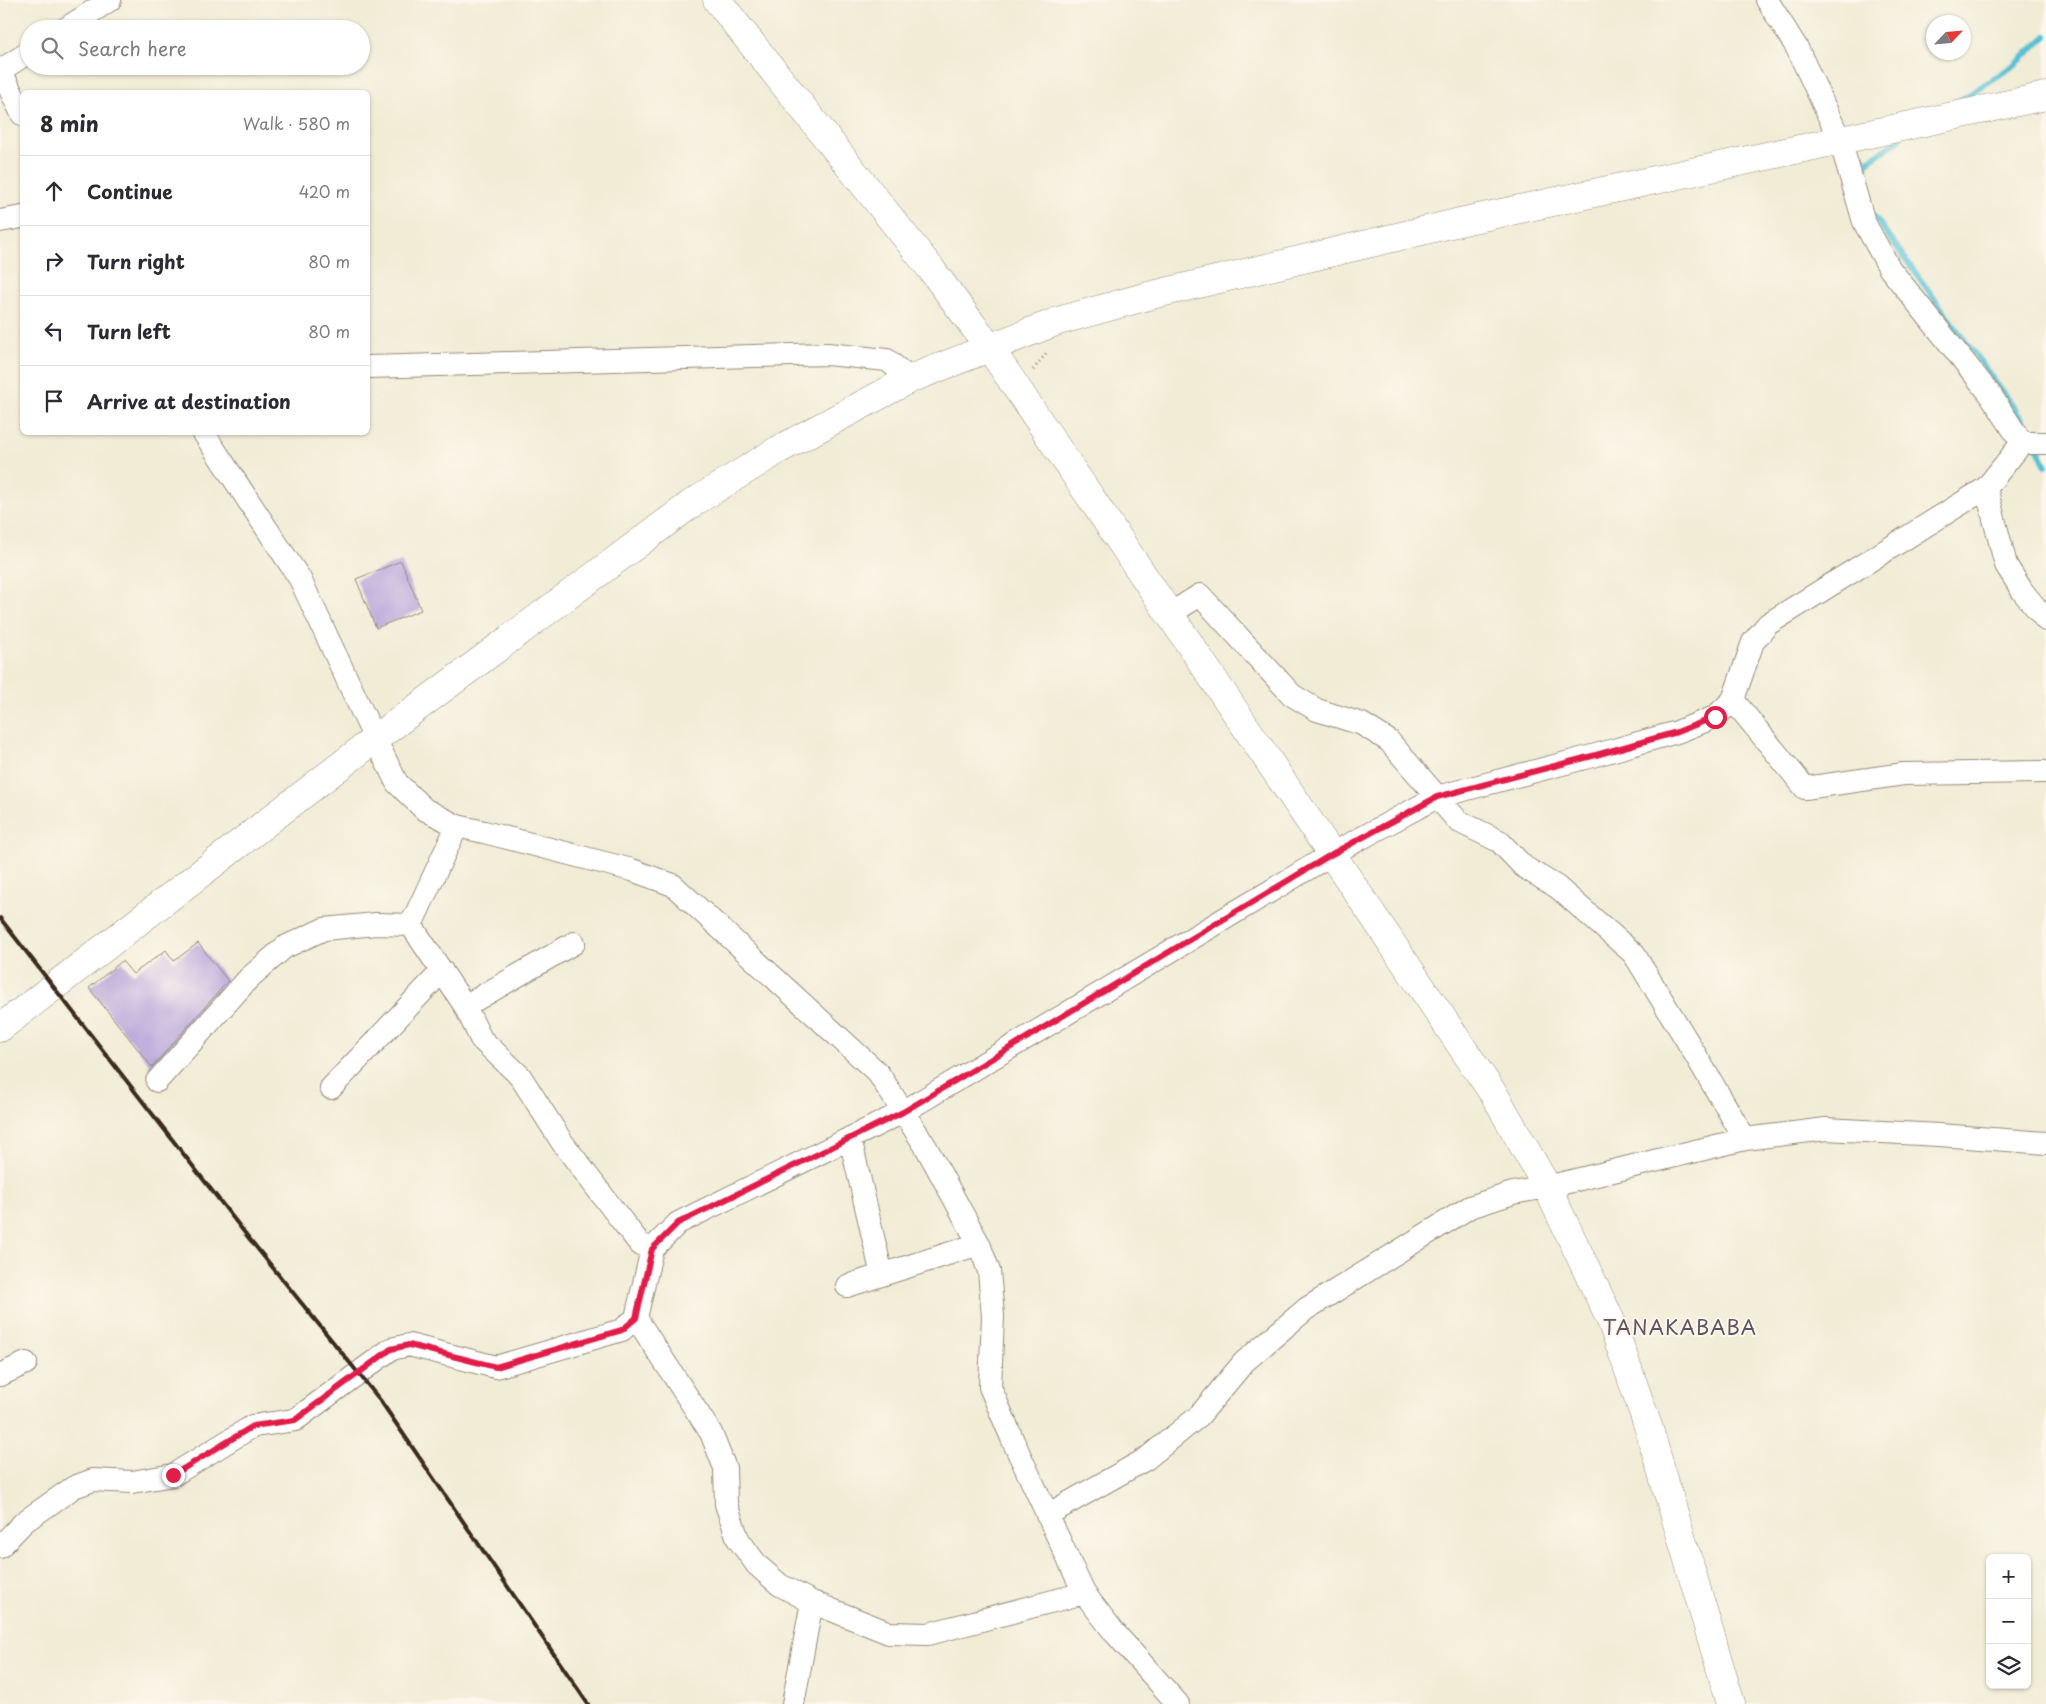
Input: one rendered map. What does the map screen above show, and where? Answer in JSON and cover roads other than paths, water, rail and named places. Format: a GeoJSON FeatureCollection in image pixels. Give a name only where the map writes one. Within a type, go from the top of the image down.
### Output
{"type":"FeatureCollection","features":[{"type":"Feature","properties":{"kind":"street"},"geometry":{"type":"LineString","coordinates":[[79,20],[110,0]]}},
{"type":"Feature","properties":{"kind":"street"},"geometry":{"type":"LineString","coordinates":[[717,0],[925,262],[989,347],[1495,1096],[1548,1187],[1612,1323],[1648,1426],[1731,1704]]}},
{"type":"Feature","properties":{"kind":"street"},"geometry":{"type":"LineString","coordinates":[[1767,0],[1797,48],[1840,140],[1864,222],[1890,269],[1990,394],[2022,443]]}},
{"type":"Feature","properties":{"kind":"street"},"geometry":{"type":"LineString","coordinates":[[20,58],[0,70],[20,110]]}},
{"type":"Feature","properties":{"kind":"street"},"geometry":{"type":"LineString","coordinates":[[0,1028],[374,739],[691,504],[778,450],[910,378],[1058,321],[1148,296],[1464,221],[2046,96]]}},
{"type":"Feature","properties":{"kind":"street"},"geometry":{"type":"LineString","coordinates":[[0,221],[20,217]]}},
{"type":"Feature","properties":{"kind":"street"},"geometry":{"type":"LineString","coordinates":[[370,367],[827,354],[887,360],[910,378]]}},
{"type":"Feature","properties":{"kind":"street"},"geometry":{"type":"LineString","coordinates":[[205,435],[300,579],[374,739],[397,783],[424,809],[457,826],[632,870],[673,885],[878,1073],[926,1147],[979,1244],[989,1271],[993,1316],[990,1387],[1084,1593],[1114,1632],[1178,1704]]}},
{"type":"Feature","properties":{"kind":"street"},"geometry":{"type":"LineString","coordinates":[[2022,443],[2046,443]]}},
{"type":"Feature","properties":{"kind":"street"},"geometry":{"type":"LineString","coordinates":[[0,1547],[24,1522],[74,1486],[93,1480],[132,1482],[173,1475],[253,1426],[295,1420],[391,1349],[409,1345],[496,1367],[622,1330],[636,1318],[652,1249],[678,1223],[903,1112],[1332,854],[1437,797],[1515,778],[1677,732],[1715,717],[1733,700],[1753,642],[1768,624],[1986,488],[2022,443]]}},
{"type":"Feature","properties":{"kind":"street"},"geometry":{"type":"LineString","coordinates":[[1986,488],[2006,565],[2023,592],[2046,620]]}},
{"type":"Feature","properties":{"kind":"street"},"geometry":{"type":"LineString","coordinates":[[1170,614],[1200,595],[1292,695],[1317,710],[1362,724],[1389,741],[1458,821],[1499,841],[1524,867],[1557,887],[1634,954],[1745,1139]]}},
{"type":"Feature","properties":{"kind":"street"},"geometry":{"type":"LineString","coordinates":[[1733,700],[1804,788],[1904,774],[2046,772]]}},
{"type":"Feature","properties":{"kind":"street"},"geometry":{"type":"LineString","coordinates":[[411,925],[457,826]]}},
{"type":"Feature","properties":{"kind":"street"},"geometry":{"type":"LineString","coordinates":[[157,1081],[249,978],[286,947],[324,929],[376,924],[411,925]]}},
{"type":"Feature","properties":{"kind":"street"},"geometry":{"type":"LineString","coordinates":[[411,925],[465,1006],[481,1039],[520,1076],[562,1142],[614,1212],[640,1244],[652,1249]]}},
{"type":"Feature","properties":{"kind":"street"},"geometry":{"type":"LineString","coordinates":[[465,1006],[574,943]]}},
{"type":"Feature","properties":{"kind":"street"},"geometry":{"type":"LineString","coordinates":[[331,1088],[442,971]]}},
{"type":"Feature","properties":{"kind":"street"},"geometry":{"type":"LineString","coordinates":[[1047,1515],[1146,1459],[1199,1416],[1244,1362],[1306,1309],[1470,1207],[1513,1193],[1548,1187],[1745,1139],[1826,1129],[2046,1143]]}},
{"type":"Feature","properties":{"kind":"street"},"geometry":{"type":"LineString","coordinates":[[850,1138],[882,1275]]}},
{"type":"Feature","properties":{"kind":"street"},"geometry":{"type":"LineString","coordinates":[[847,1286],[979,1244]]}},
{"type":"Feature","properties":{"kind":"street"},"geometry":{"type":"LineString","coordinates":[[636,1318],[711,1433],[725,1468],[726,1504],[738,1538],[757,1564],[780,1585],[812,1602],[889,1633],[928,1634],[1084,1593]]}},
{"type":"Feature","properties":{"kind":"street"},"geometry":{"type":"LineString","coordinates":[[0,1375],[26,1363]]}},
{"type":"Feature","properties":{"kind":"street"},"geometry":{"type":"LineString","coordinates":[[793,1704],[812,1602]]}},
{"type":"Feature","properties":{"kind":"waterway"},"geometry":{"type":"LineString","coordinates":[[1953,105],[2016,64],[2046,36]]}},
{"type":"Feature","properties":{"kind":"waterway"},"geometry":{"type":"LineString","coordinates":[[1866,193],[1863,172],[1867,162],[1900,139]]}},
{"type":"Feature","properties":{"kind":"waterway"},"geometry":{"type":"LineString","coordinates":[[1874,216],[2006,397],[2030,432],[2046,466]]}},
{"type":"Feature","properties":{"kind":"railway"},"geometry":{"type":"LineString","coordinates":[[0,918],[248,1237],[380,1400],[588,1704]]}},
{"type":"Feature","properties":{"kind":"district","name":"TANAKABABA"},"geometry":{"type":"Point","coordinates":[1680,1328]}}]}
